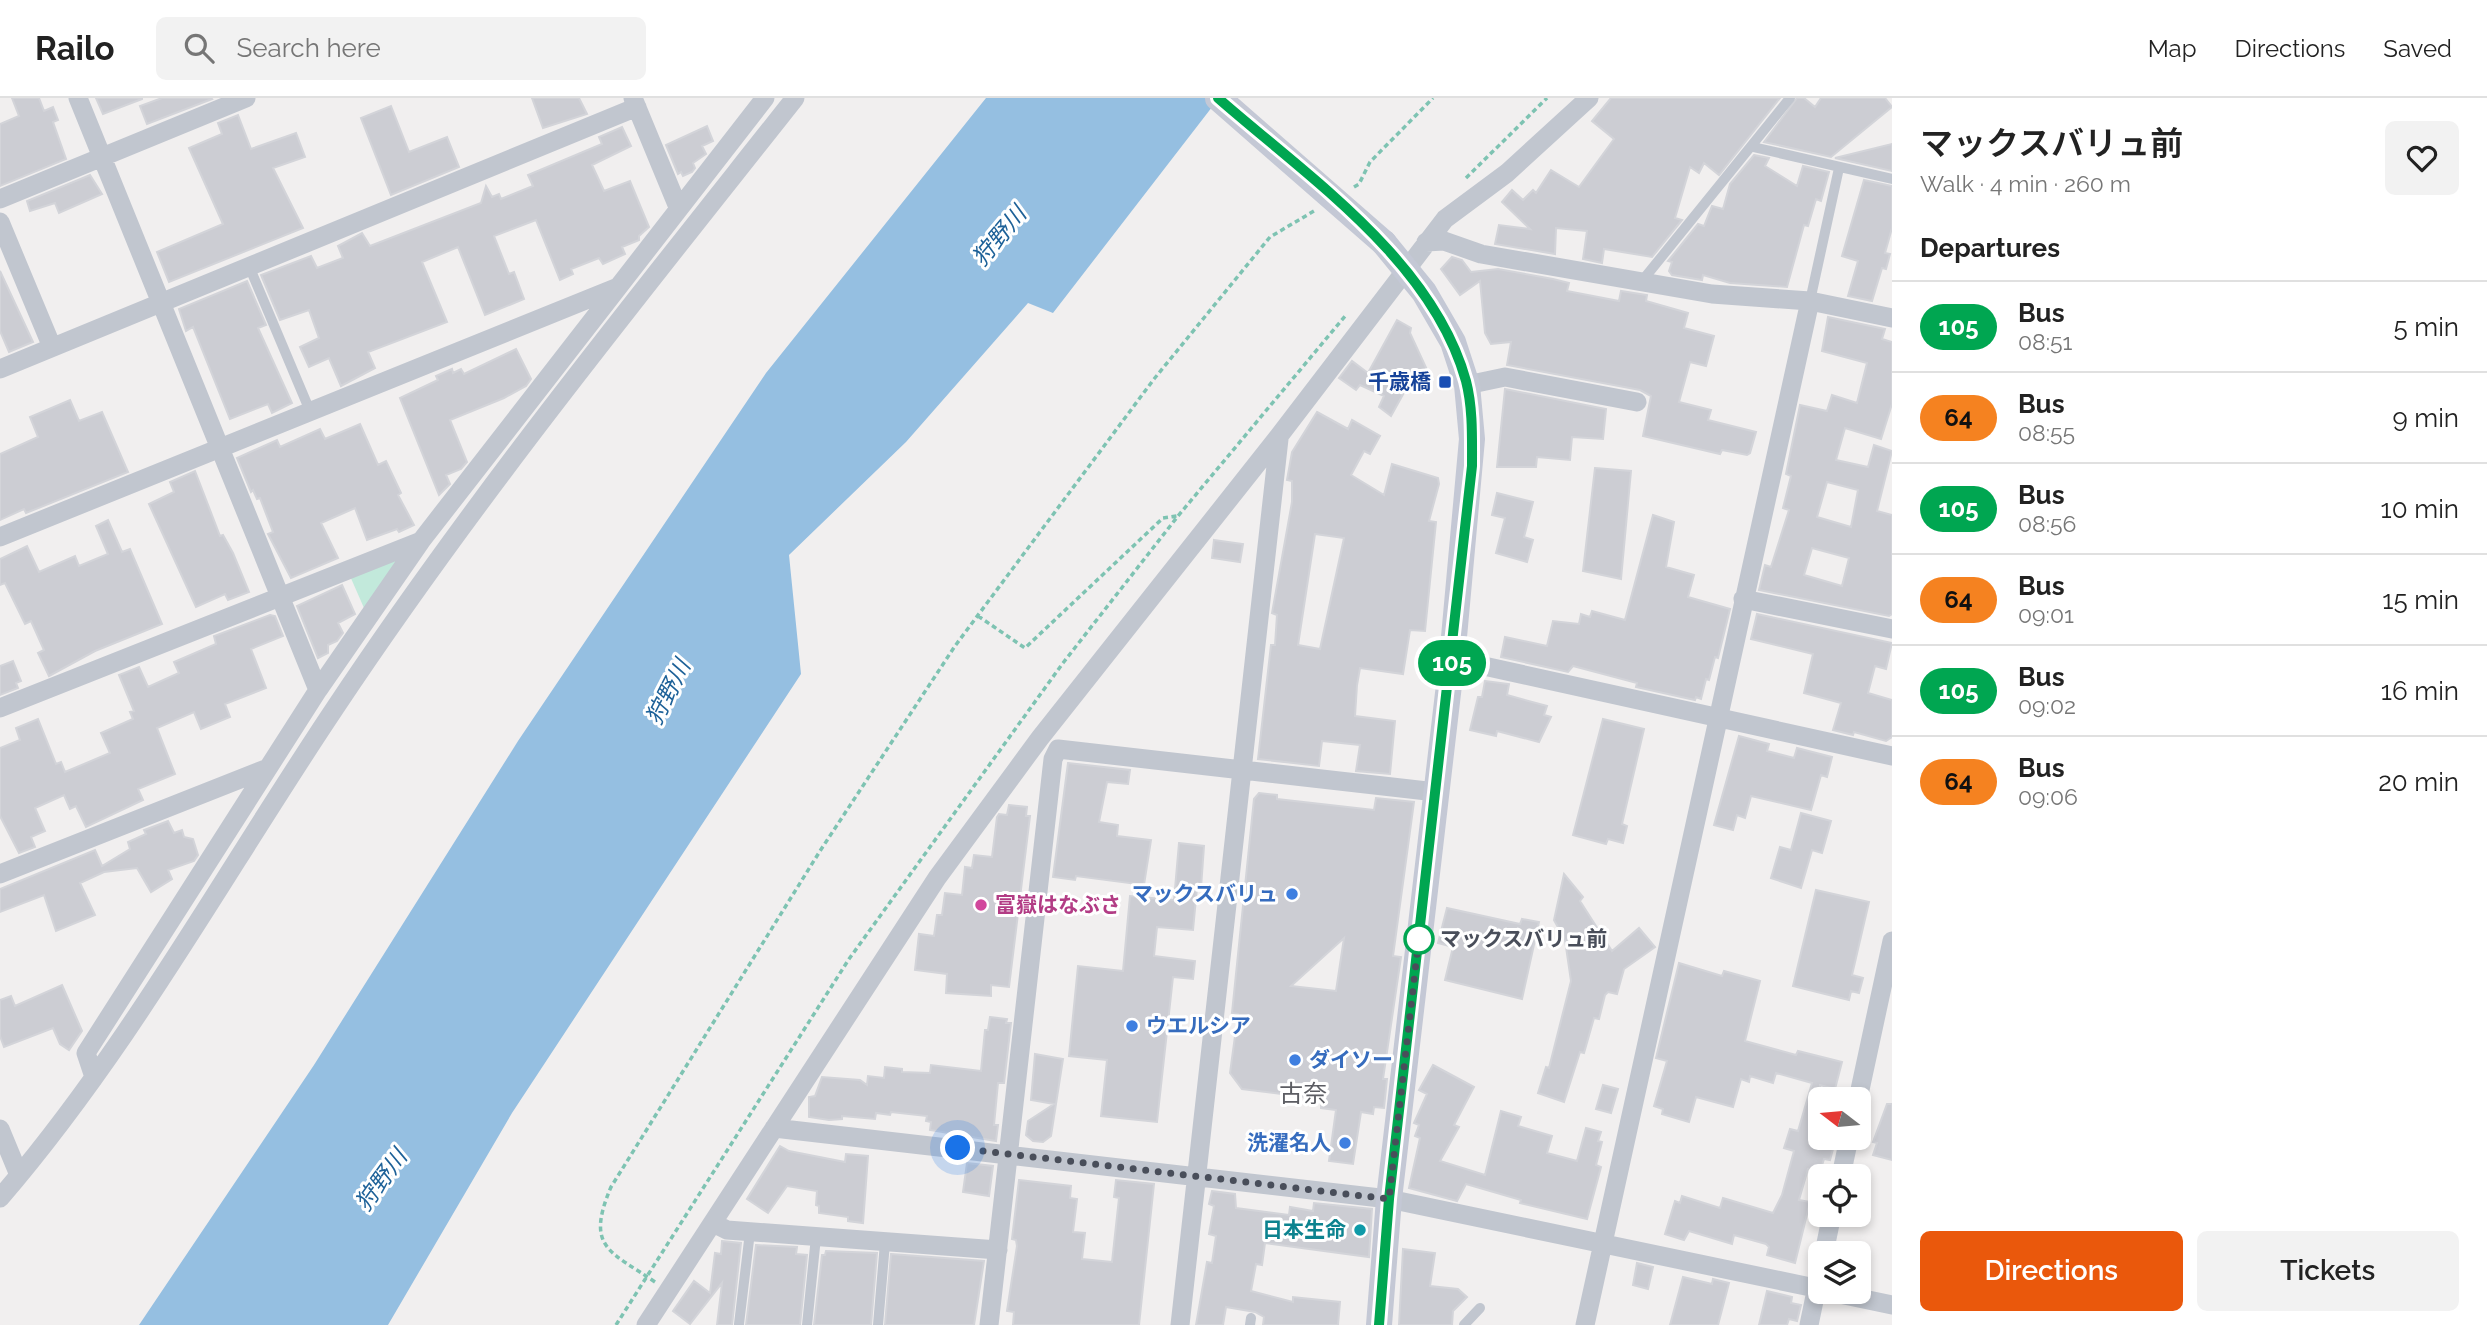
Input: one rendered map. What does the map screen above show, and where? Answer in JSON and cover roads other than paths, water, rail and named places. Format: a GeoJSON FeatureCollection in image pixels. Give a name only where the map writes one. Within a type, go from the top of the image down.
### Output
{"type":"FeatureCollection","features":[{"type":"Feature","properties":{"kind":"main road"},"geometry":{"type":"LineString","coordinates":[[1218,98],[1384,243],[1424,292],[1452,342],[1467,385],[1472,466],[1389,1199],[1379,1325]]}},
{"type":"Feature","properties":{"kind":"street"},"geometry":{"type":"LineString","coordinates":[[78,98],[318,690]]}},
{"type":"Feature","properties":{"kind":"street"},"geometry":{"type":"LineString","coordinates":[[0,199],[246,98]]}},
{"type":"Feature","properties":{"kind":"street"},"geometry":{"type":"LineString","coordinates":[[94,1077],[86,1053],[318,690],[421,541],[765,98]]}},
{"type":"Feature","properties":{"kind":"street"},"geometry":{"type":"LineString","coordinates":[[0,1198],[94,1077],[334,708],[447,545],[795,98]]}},
{"type":"Feature","properties":{"kind":"street"},"geometry":{"type":"LineString","coordinates":[[646,1325],[937,878],[1040,738],[1279,436],[1445,219],[1507,173],[1589,98]]}},
{"type":"Feature","properties":{"kind":"street"},"geometry":{"type":"LineString","coordinates":[[0,369],[635,102],[678,207]]}},
{"type":"Feature","properties":{"kind":"street"},"geometry":{"type":"LineString","coordinates":[[0,222],[52,347]]}},
{"type":"Feature","properties":{"kind":"street"},"geometry":{"type":"LineString","coordinates":[[1426,242],[1444,242],[1481,254],[1712,294],[1810,301],[1892,318]]}},
{"type":"Feature","properties":{"kind":"street"},"geometry":{"type":"LineString","coordinates":[[0,537],[619,286]]}},
{"type":"Feature","properties":{"kind":"street"},"geometry":{"type":"LineString","coordinates":[[1585,1325],[1716,719],[1810,301]]}},
{"type":"Feature","properties":{"kind":"street"},"geometry":{"type":"LineString","coordinates":[[1467,385],[1505,377],[1637,402]]}},
{"type":"Feature","properties":{"kind":"street"},"geometry":{"type":"LineString","coordinates":[[1180,1325],[1195,1176],[1244,771],[1279,436]]}},
{"type":"Feature","properties":{"kind":"street"},"geometry":{"type":"LineString","coordinates":[[0,708],[278,595],[421,541]]}},
{"type":"Feature","properties":{"kind":"street"},"geometry":{"type":"LineString","coordinates":[[1743,599],[1892,629]]}},
{"type":"Feature","properties":{"kind":"street"},"geometry":{"type":"LineString","coordinates":[[1452,659],[1892,756]]}},
{"type":"Feature","properties":{"kind":"street"},"geometry":{"type":"LineString","coordinates":[[989,1325],[1053,759],[1058,749],[1436,792]]}},
{"type":"Feature","properties":{"kind":"street"},"geometry":{"type":"LineString","coordinates":[[0,874],[268,768]]}},
{"type":"Feature","properties":{"kind":"street"},"geometry":{"type":"LineString","coordinates":[[1861,1087],[1892,941]]}},
{"type":"Feature","properties":{"kind":"street"},"geometry":{"type":"LineString","coordinates":[[774,1128],[1389,1199],[1603,1244],[1808,1282]]}},
{"type":"Feature","properties":{"kind":"street"},"geometry":{"type":"LineString","coordinates":[[0,1129],[19,1175]]}},
{"type":"Feature","properties":{"kind":"street"},"geometry":{"type":"LineString","coordinates":[[713,1223],[727,1230],[998,1250]]}},
{"type":"Feature","properties":{"kind":"street"},"geometry":{"type":"LineString","coordinates":[[1871,1299],[1892,1305]]}},
{"type":"Feature","properties":{"kind":"street"},"geometry":{"type":"LineString","coordinates":[[1809,1325],[1816,1304]]}},
{"type":"Feature","properties":{"kind":"lane"},"geometry":{"type":"LineString","coordinates":[[1642,281],[1753,148],[1790,98]]}},
{"type":"Feature","properties":{"kind":"lane"},"geometry":{"type":"LineString","coordinates":[[1753,148],[1892,179]]}},
{"type":"Feature","properties":{"kind":"lane"},"geometry":{"type":"LineString","coordinates":[[1810,301],[1839,168]]}},
{"type":"Feature","properties":{"kind":"lane"},"geometry":{"type":"LineString","coordinates":[[248,265],[310,411]]}},
{"type":"Feature","properties":{"kind":"lane"},"geometry":{"type":"LineString","coordinates":[[739,1324],[750,1232]]}},
{"type":"Feature","properties":{"kind":"lane"},"geometry":{"type":"LineString","coordinates":[[807,1325],[816,1237]]}},
{"type":"Feature","properties":{"kind":"lane"},"geometry":{"type":"LineString","coordinates":[[878,1325],[885,1243]]}},
{"type":"Feature","properties":{"kind":"lane"},"geometry":{"type":"LineString","coordinates":[[1464,1325],[1480,1308]]}},
{"type":"Feature","properties":{"kind":"water","name":"狩野川"},"geometry":{"type":"Polygon","coordinates":[[[986,98],[1219,98],[1053,313],[1028,303],[906,442],[789,555],[801,674],[512,1113],[388,1325],[139,1325],[314,1065],[518,741],[766,373],[986,98]]]}},
{"type":"Feature","properties":{"kind":"place","name":"千歳橋"},"geometry":{"type":"Point","coordinates":[1445,382]}},
{"type":"Feature","properties":{"kind":"place","name":"マックスバリュ"},"geometry":{"type":"Point","coordinates":[1292,894]}},
{"type":"Feature","properties":{"kind":"place","name":"富嶽はなぶさ"},"geometry":{"type":"Point","coordinates":[981,905]}},
{"type":"Feature","properties":{"kind":"place","name":"マックスバリュ前"},"geometry":{"type":"Point","coordinates":[1419,939]}},
{"type":"Feature","properties":{"kind":"place","name":"ウエルシア"},"geometry":{"type":"Point","coordinates":[1132,1026]}},
{"type":"Feature","properties":{"kind":"place","name":"ダイソー"},"geometry":{"type":"Point","coordinates":[1295,1060]}},
{"type":"Feature","properties":{"kind":"place","name":"洗濯名人"},"geometry":{"type":"Point","coordinates":[1345,1143]}},
{"type":"Feature","properties":{"kind":"place","name":"日本生命"},"geometry":{"type":"Point","coordinates":[1360,1230]}},
{"type":"Feature","properties":{"kind":"district","name":"古奈"},"geometry":{"type":"Point","coordinates":[1303,1094]}}]}
